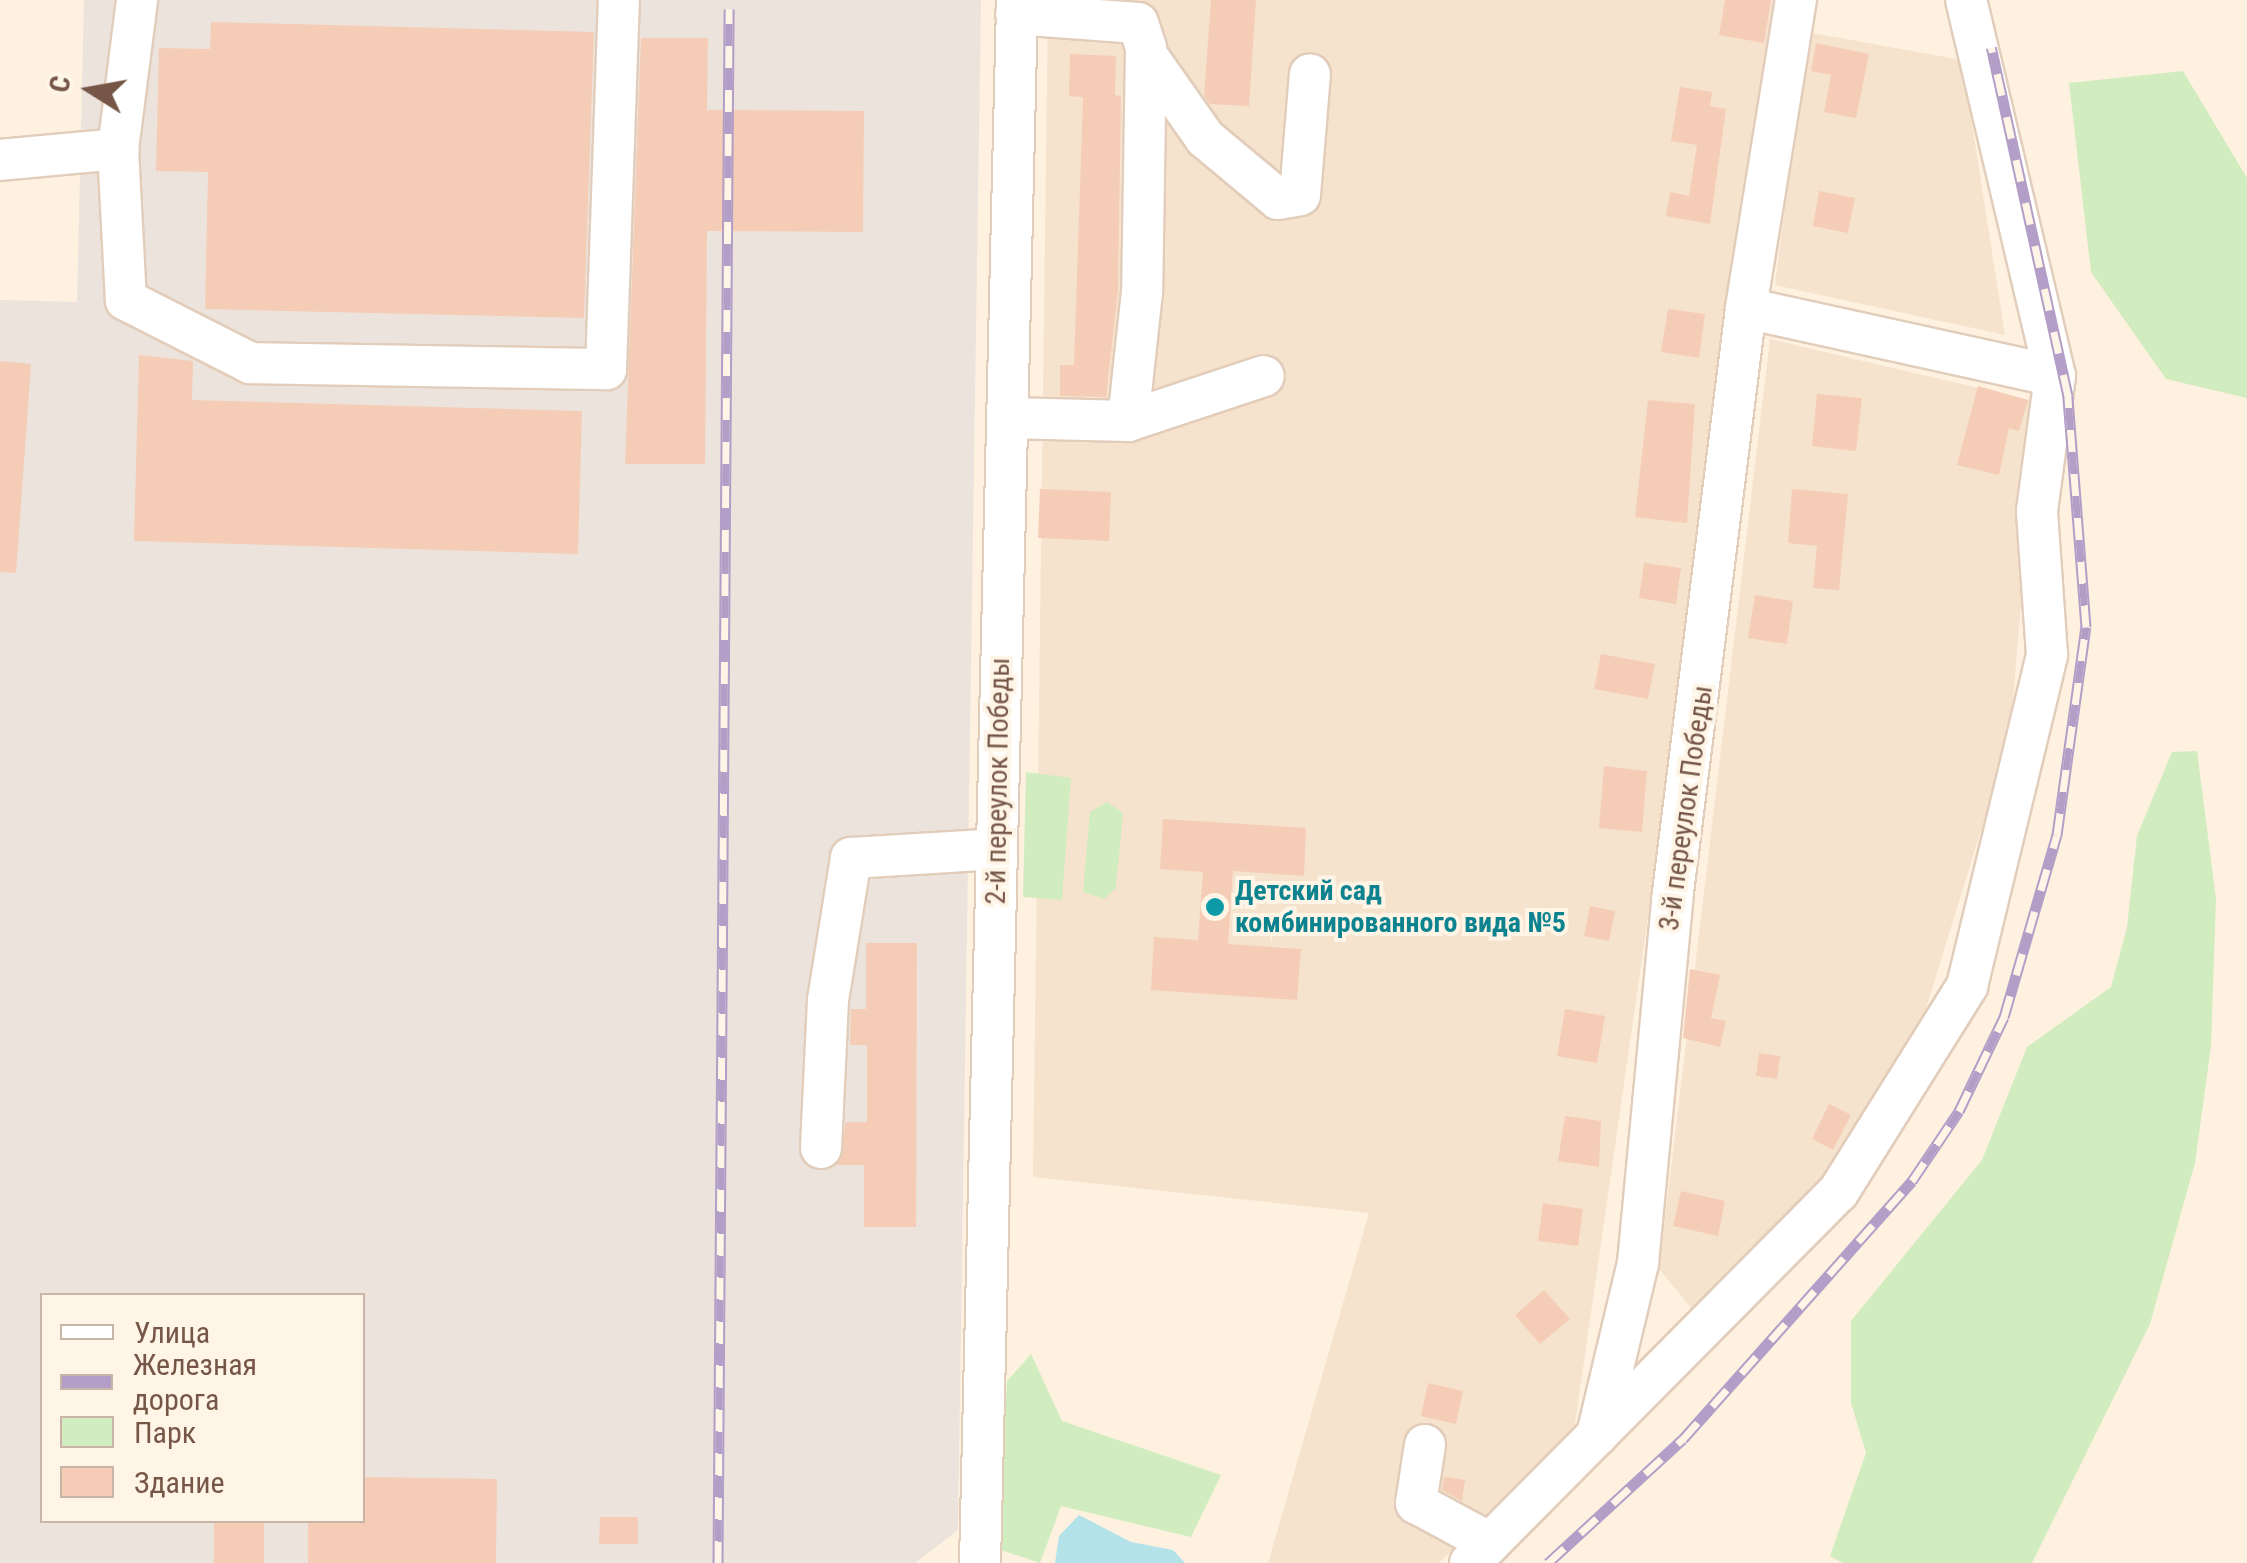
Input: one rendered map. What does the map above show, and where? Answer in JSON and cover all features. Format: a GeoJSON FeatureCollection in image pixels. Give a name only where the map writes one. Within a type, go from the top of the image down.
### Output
{"type":"FeatureCollection","features":[{"type":"Feature","properties":{"kind":"street"},"geometry":{"type":"LineString","coordinates":[[137,0],[118,149],[126,300],[250,364],[606,369],[619,0]]}},
{"type":"Feature","properties":{"kind":"street","name":"3-й переулок Победы"},"geometry":{"type":"LineString","coordinates":[[1596,1436],[1638,1263],[1672,900],[1746,308],[1796,0]]}},
{"type":"Feature","properties":{"kind":"street"},"geometry":{"type":"LineString","coordinates":[[1424,1445],[1416,1503],[1480,1553],[1839,1191],[1967,986],[2048,654],[2036,511],[2054,376],[1966,0]]}},
{"type":"Feature","properties":{"kind":"street"},"geometry":{"type":"LineString","coordinates":[[1016,7],[1141,26]]}},
{"type":"Feature","properties":{"kind":"street","name":"2-й переулок Победы"},"geometry":{"type":"LineString","coordinates":[[980,1563],[1016,7]]}},
{"type":"Feature","properties":{"kind":"street"},"geometry":{"type":"LineString","coordinates":[[1141,26],[1204,138],[1278,198],[1300,194],[1310,74]]}},
{"type":"Feature","properties":{"kind":"street"},"geometry":{"type":"LineString","coordinates":[[1128,421],[1142,292],[1141,26]]}},
{"type":"Feature","properties":{"kind":"street"},"geometry":{"type":"LineString","coordinates":[[0,160],[118,149]]}},
{"type":"Feature","properties":{"kind":"street"},"geometry":{"type":"LineString","coordinates":[[1746,308],[2054,376]]}},
{"type":"Feature","properties":{"kind":"street"},"geometry":{"type":"LineString","coordinates":[[1007,418],[1128,421],[1264,376]]}},
{"type":"Feature","properties":{"kind":"street"},"geometry":{"type":"LineString","coordinates":[[821,1148],[828,1000],[851,858],[996,849]]}},
{"type":"Feature","properties":{"kind":"shaded area"},"geometry":{"type":"Polygon","coordinates":[[[84,0],[981,0],[958,1530],[915,1563],[0,1563],[0,300],[77,302],[84,0]]]}},
{"type":"Feature","properties":{"kind":"shaded area"},"geometry":{"type":"Polygon","coordinates":[[[1048,0],[1780,0],[1574,1431],[1439,1563],[1268,1563],[1369,1213],[1033,1177],[1048,0]]]}},
{"type":"Feature","properties":{"kind":"shaded area"},"geometry":{"type":"Polygon","coordinates":[[[1807,32],[1962,60],[2005,335],[1775,285],[1807,32]]]}},
{"type":"Feature","properties":{"kind":"shaded area"},"geometry":{"type":"Polygon","coordinates":[[[1770,339],[2038,402],[2010,736],[1925,1012],[1843,1161],[1692,1309],[1659,1269],[1770,339]]]}},
{"type":"Feature","properties":{"kind":"green space"},"geometry":{"type":"Polygon","coordinates":[[[2183,71],[2247,178],[2247,398],[2166,379],[2091,272],[2069,83],[2183,71]]]}},
{"type":"Feature","properties":{"kind":"green space"},"geometry":{"type":"Polygon","coordinates":[[[2197,751],[2216,899],[2211,1046],[2195,1163],[2150,1324],[2032,1563],[1843,1563],[1830,1556],[1866,1453],[1851,1403],[1851,1321],[1982,1160],[2027,1047],[2111,987],[2127,927],[2137,836],[2172,752],[2197,751]]]}},
{"type":"Feature","properties":{"kind":"green space"},"geometry":{"type":"Polygon","coordinates":[[[1026,772],[1071,778],[1062,900],[1023,897],[1026,772]]]}},
{"type":"Feature","properties":{"kind":"green space"},"geometry":{"type":"Polygon","coordinates":[[[1107,802],[1123,813],[1116,888],[1104,899],[1083,892],[1090,812],[1107,802]]]}},
{"type":"Feature","properties":{"kind":"green space"},"geometry":{"type":"Polygon","coordinates":[[[1031,1354],[1062,1421],[1221,1475],[1191,1537],[1061,1506],[1040,1563],[998,1549],[1007,1381],[1031,1354]]]}},
{"type":"Feature","properties":{"kind":"water"},"geometry":{"type":"Polygon","coordinates":[[[1079,1515],[1131,1542],[1173,1550],[1185,1563],[1055,1563],[1059,1536],[1079,1515]]]}},
{"type":"Feature","properties":{"kind":"building"},"geometry":{"type":"Polygon","coordinates":[[[1211,0],[1256,0],[1249,106],[1210,104],[1204,96],[1211,0]]]}},
{"type":"Feature","properties":{"kind":"building"},"geometry":{"type":"Polygon","coordinates":[[[1725,0],[1771,0],[1764,43],[1719,35],[1725,0]]]}},
{"type":"Feature","properties":{"kind":"building"},"geometry":{"type":"Polygon","coordinates":[[[211,22],[594,32],[584,318],[205,309],[208,172],[156,171],[159,48],[210,49],[211,22]]]}},
{"type":"Feature","properties":{"kind":"building"},"geometry":{"type":"Polygon","coordinates":[[[641,38],[708,38],[707,110],[864,111],[863,232],[707,231],[705,464],[625,464],[641,38]]]}},
{"type":"Feature","properties":{"kind":"building"},"geometry":{"type":"Polygon","coordinates":[[[1816,43],[1869,54],[1856,118],[1824,112],[1831,75],[1811,71],[1816,43]]]}},
{"type":"Feature","properties":{"kind":"building"},"geometry":{"type":"Polygon","coordinates":[[[1070,54],[1116,56],[1115,95],[1121,96],[1118,291],[1106,397],[1060,396],[1060,365],[1074,365],[1083,97],[1069,96],[1070,54]]]}},
{"type":"Feature","properties":{"kind":"building"},"geometry":{"type":"Polygon","coordinates":[[[1680,87],[1712,92],[1710,106],[1726,109],[1710,224],[1666,216],[1670,192],[1689,196],[1697,145],[1671,141],[1680,87]]]}},
{"type":"Feature","properties":{"kind":"building"},"geometry":{"type":"Polygon","coordinates":[[[1819,191],[1855,198],[1848,233],[1813,226],[1819,191]]]}},
{"type":"Feature","properties":{"kind":"building"},"geometry":{"type":"Polygon","coordinates":[[[1668,309],[1705,314],[1699,358],[1661,352],[1668,309]]]}},
{"type":"Feature","properties":{"kind":"building"},"geometry":{"type":"Polygon","coordinates":[[[139,355],[193,361],[192,400],[582,411],[578,554],[134,541],[139,355]]]}},
{"type":"Feature","properties":{"kind":"building"},"geometry":{"type":"Polygon","coordinates":[[[0,361],[31,364],[16,573],[0,572],[0,361]]]}},
{"type":"Feature","properties":{"kind":"building"},"geometry":{"type":"Polygon","coordinates":[[[1978,386],[2028,400],[2019,431],[2009,428],[1999,475],[1957,465],[1978,386]]]}},
{"type":"Feature","properties":{"kind":"building"},"geometry":{"type":"Polygon","coordinates":[[[1817,394],[1862,398],[1856,451],[1812,446],[1817,394]]]}},
{"type":"Feature","properties":{"kind":"building"},"geometry":{"type":"Polygon","coordinates":[[[1648,400],[1695,404],[1687,523],[1635,517],[1648,400]]]}},
{"type":"Feature","properties":{"kind":"building"},"geometry":{"type":"Polygon","coordinates":[[[1040,489],[1111,492],[1109,541],[1038,538],[1040,489]]]}},
{"type":"Feature","properties":{"kind":"building"},"geometry":{"type":"Polygon","coordinates":[[[1792,489],[1848,494],[1839,590],[1813,588],[1817,546],[1788,543],[1792,489]]]}},
{"type":"Feature","properties":{"kind":"building"},"geometry":{"type":"Polygon","coordinates":[[[1644,563],[1681,568],[1676,604],[1639,598],[1644,563]]]}},
{"type":"Feature","properties":{"kind":"building"},"geometry":{"type":"Polygon","coordinates":[[[1755,595],[1793,601],[1787,644],[1748,638],[1755,595]]]}},
{"type":"Feature","properties":{"kind":"building"},"geometry":{"type":"Polygon","coordinates":[[[1601,654],[1655,664],[1648,699],[1594,689],[1601,654]]]}},
{"type":"Feature","properties":{"kind":"building"},"geometry":{"type":"Polygon","coordinates":[[[1604,766],[1647,771],[1642,832],[1599,828],[1604,766]]]}},
{"type":"Feature","properties":{"kind":"building","name":"Детский сад комбинированного вида №5"},"geometry":{"type":"Polygon","coordinates":[[[1163,819],[1306,828],[1304,876],[1233,871],[1228,944],[1301,949],[1297,1000],[1151,990],[1154,937],[1198,940],[1203,872],[1160,869],[1163,819]]]}},
{"type":"Feature","properties":{"kind":"building"},"geometry":{"type":"Polygon","coordinates":[[[1590,906],[1615,911],[1609,941],[1584,936],[1590,906]]]}},
{"type":"Feature","properties":{"kind":"building"},"geometry":{"type":"Polygon","coordinates":[[[866,943],[917,943],[916,1227],[864,1227],[864,1165],[837,1165],[846,1122],[867,1122],[867,1045],[850,1045],[851,1009],[866,1009],[866,943]]]}},
{"type":"Feature","properties":{"kind":"building"},"geometry":{"type":"Polygon","coordinates":[[[1690,969],[1720,975],[1711,1018],[1726,1021],[1720,1047],[1683,1038],[1690,969]]]}},
{"type":"Feature","properties":{"kind":"building"},"geometry":{"type":"Polygon","coordinates":[[[1565,1009],[1605,1016],[1597,1063],[1557,1056],[1565,1009]]]}},
{"type":"Feature","properties":{"kind":"building"},"geometry":{"type":"Polygon","coordinates":[[[1759,1053],[1780,1056],[1777,1079],[1756,1076],[1759,1053]]]}},
{"type":"Feature","properties":{"kind":"building"},"geometry":{"type":"Polygon","coordinates":[[[1829,1104],[1851,1115],[1833,1150],[1812,1139],[1829,1104]]]}},
{"type":"Feature","properties":{"kind":"building"},"geometry":{"type":"Polygon","coordinates":[[[1565,1116],[1601,1121],[1599,1167],[1558,1161],[1565,1116]]]}},
{"type":"Feature","properties":{"kind":"building"},"geometry":{"type":"Polygon","coordinates":[[[1681,1191],[1725,1201],[1718,1236],[1673,1226],[1681,1191]]]}},
{"type":"Feature","properties":{"kind":"building"},"geometry":{"type":"Polygon","coordinates":[[[1543,1203],[1583,1209],[1578,1246],[1538,1241],[1543,1203]]]}},
{"type":"Feature","properties":{"kind":"building"},"geometry":{"type":"Polygon","coordinates":[[[1544,1290],[1570,1319],[1540,1344],[1515,1315],[1544,1290]]]}},
{"type":"Feature","properties":{"kind":"building"},"geometry":{"type":"Polygon","coordinates":[[[1428,1383],[1463,1391],[1456,1424],[1421,1416],[1428,1383]]]}},
{"type":"Feature","properties":{"kind":"building"},"geometry":{"type":"Polygon","coordinates":[[[365,1477],[497,1479],[496,1563],[308,1563],[308,1523],[365,1523],[365,1477]]]}},
{"type":"Feature","properties":{"kind":"building"},"geometry":{"type":"Polygon","coordinates":[[[1444,1477],[1465,1480],[1462,1501],[1442,1490],[1444,1477]]]}},
{"type":"Feature","properties":{"kind":"building"},"geometry":{"type":"Polygon","coordinates":[[[600,1517],[638,1517],[638,1544],[599,1544],[600,1517]]]}},
{"type":"Feature","properties":{"kind":"building"},"geometry":{"type":"Polygon","coordinates":[[[214,1523],[264,1523],[264,1563],[214,1563],[214,1523]]]}},
{"type":"Feature","properties":{"kind":"railway"},"geometry":{"type":"LineString","coordinates":[[718,1563],[729,9]]}},
{"type":"Feature","properties":{"kind":"railway"},"geometry":{"type":"LineString","coordinates":[[1548,1563],[1683,1439],[1912,1181],[1959,1111],[2004,1017],[2057,835],[2086,627],[2068,396],[1991,47]]}},
{"type":"Feature","properties":{"kind":"place","name":"Детский сад комбинированного вида №5"},"geometry":{"type":"Point","coordinates":[1215,907]}}]}
